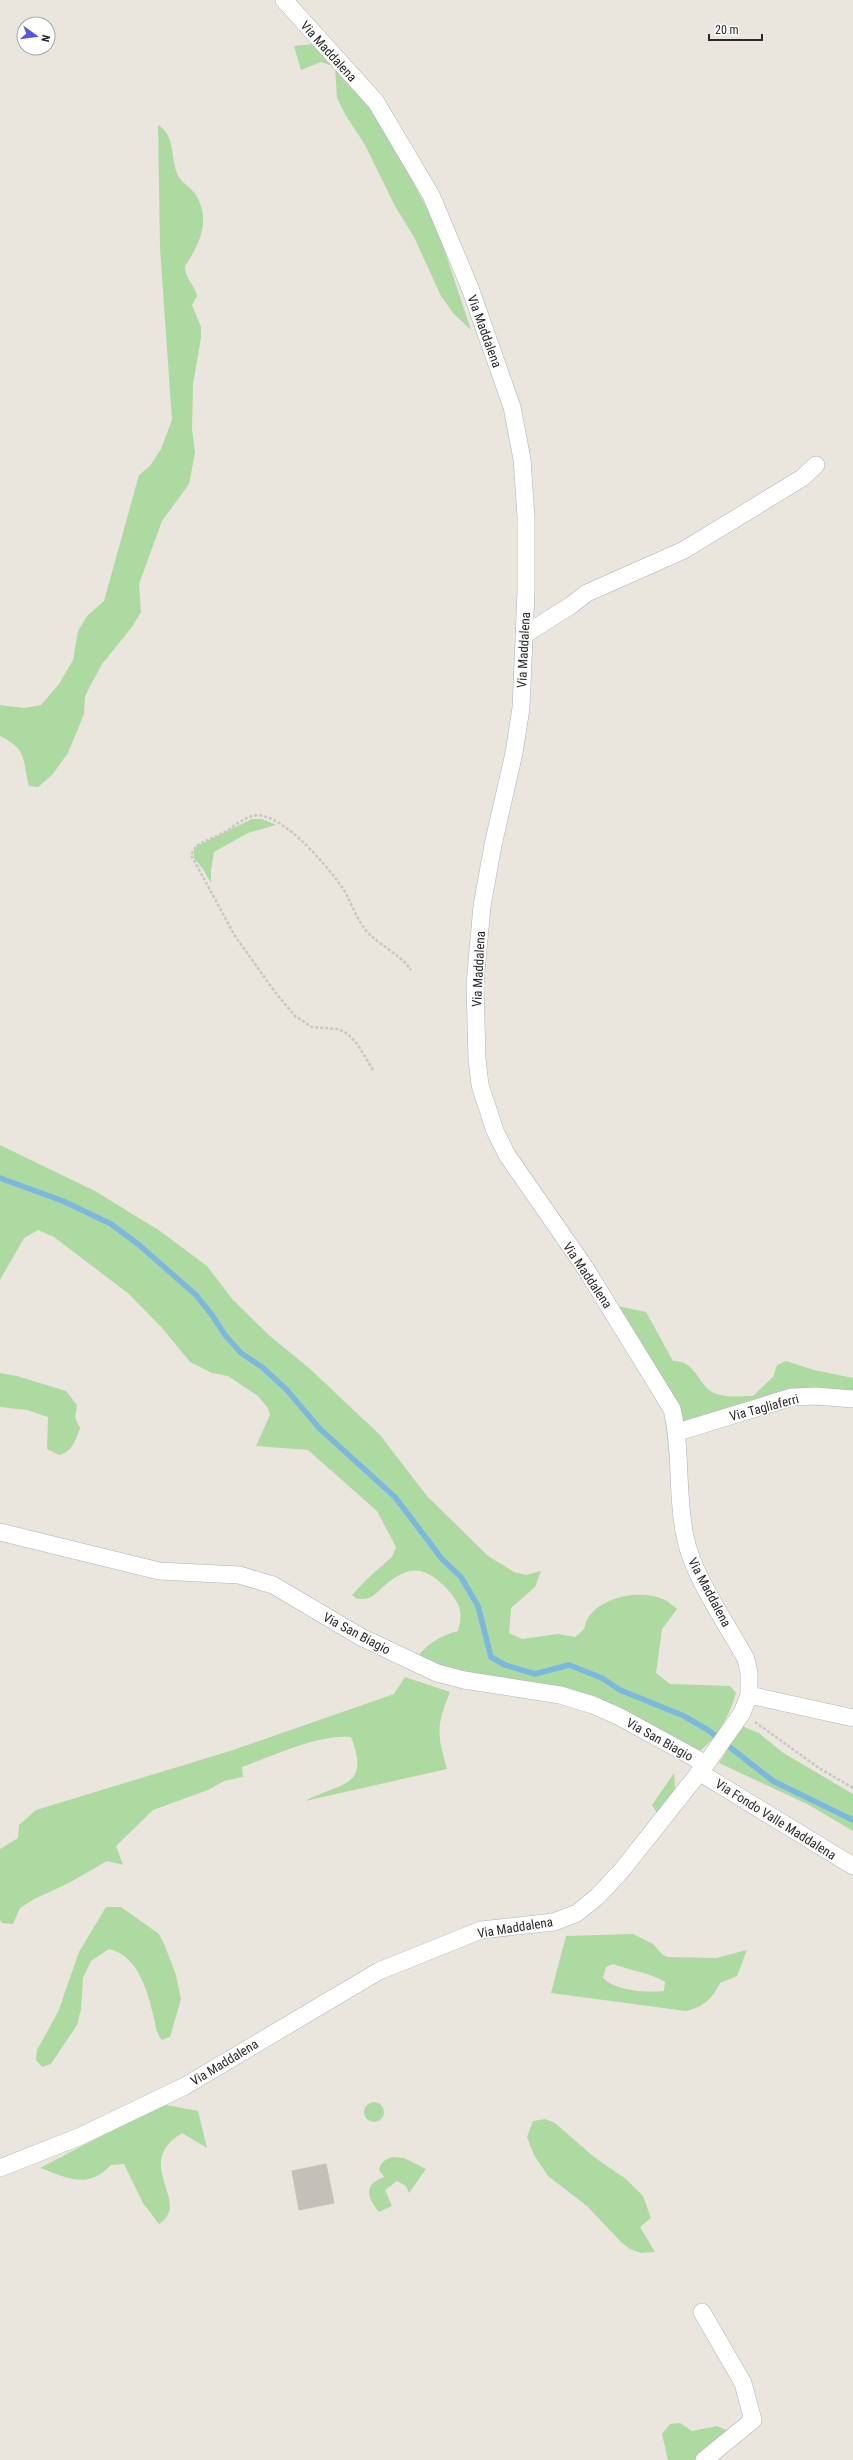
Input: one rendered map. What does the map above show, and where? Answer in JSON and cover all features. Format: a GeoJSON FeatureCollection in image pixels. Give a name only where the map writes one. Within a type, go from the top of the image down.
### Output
{"type":"FeatureCollection","features":[{"type":"Feature","properties":{"kind":"street","name":"Via Maddalena"},"geometry":{"type":"LineString","coordinates":[[0,2168],[81,2136],[185,2086],[379,1970],[481,1930],[554,1922],[577,1913],[598,1896],[622,1870],[705,1765],[737,1719],[749,1695],[750,1673],[746,1659],[694,1565],[685,1538],[679,1487],[678,1432],[672,1409],[584,1266],[507,1155],[495,1131],[480,1085],[477,1059],[475,984],[482,906],[493,844],[514,753],[521,708],[526,517],[522,459],[512,407],[470,288],[431,195],[376,102],[284,0]]}},
{"type":"Feature","properties":{"kind":"street"},"geometry":{"type":"LineString","coordinates":[[524,635],[570,606],[587,592],[684,550],[802,478],[816,466]]}},
{"type":"Feature","properties":{"kind":"street","name":"Via Tagliaferri"},"geometry":{"type":"LineString","coordinates":[[678,1432],[792,1397],[816,1396],[853,1399]]}},
{"type":"Feature","properties":{"kind":"street","name":"Via San Biagio"},"geometry":{"type":"LineString","coordinates":[[0,1532],[159,1571],[218,1573],[258,1579],[273,1585],[361,1637],[437,1673],[464,1680],[560,1695],[593,1706],[618,1716],[705,1765]]}},
{"type":"Feature","properties":{"kind":"street"},"geometry":{"type":"LineString","coordinates":[[749,1695],[853,1718]]}},
{"type":"Feature","properties":{"kind":"street","name":"Via Fondo Valle Maddalena"},"geometry":{"type":"LineString","coordinates":[[705,1765],[853,1866]]}},
{"type":"Feature","properties":{"kind":"street"},"geometry":{"type":"LineString","coordinates":[[702,2312],[742,2383],[753,2420],[704,2460]]}},
{"type":"Feature","properties":{"kind":"path"},"geometry":{"type":"LineString","coordinates":[[373,1070],[348,1034],[338,1030],[312,1027],[295,1016],[275,992],[235,936],[191,855],[196,846],[252,816],[264,816],[278,822],[290,831],[328,868],[351,901],[362,926],[371,935],[406,962],[411,970]]}},
{"type":"Feature","properties":{"kind":"path"},"geometry":{"type":"LineString","coordinates":[[737,1719],[853,1788]]}},
{"type":"Feature","properties":{"kind":"green space"},"geometry":{"type":"Polygon","coordinates":[[[314,44],[340,69],[374,114],[408,172],[437,228],[471,330],[453,313],[441,296],[414,237],[395,206],[365,145],[345,114],[337,98],[335,67],[321,62],[301,70],[294,46],[314,44]]]}},
{"type":"Feature","properties":{"kind":"green space"},"geometry":{"type":"Polygon","coordinates":[[[158,125],[168,135],[174,163],[179,177],[196,195],[203,214],[202,232],[195,249],[185,266],[188,279],[197,296],[192,305],[201,327],[201,338],[193,384],[192,429],[195,453],[189,484],[162,521],[139,584],[141,612],[132,627],[102,664],[85,696],[84,714],[68,753],[52,775],[38,787],[29,786],[23,757],[20,751],[16,746],[0,736],[0,705],[24,708],[41,705],[59,684],[73,660],[78,631],[87,616],[104,601],[139,475],[150,466],[161,449],[172,420],[160,248],[158,125]]]}},
{"type":"Feature","properties":{"kind":"green space"},"geometry":{"type":"Polygon","coordinates":[[[252,819],[262,819],[276,825],[248,833],[214,852],[211,870],[211,883],[203,869],[194,858],[194,850],[197,846],[252,819]]]}},
{"type":"Feature","properties":{"kind":"green space"},"geometry":{"type":"Polygon","coordinates":[[[0,1145],[95,1191],[160,1231],[207,1266],[233,1300],[271,1337],[309,1368],[380,1435],[427,1496],[488,1556],[514,1572],[526,1575],[541,1571],[535,1587],[511,1608],[509,1633],[522,1639],[558,1634],[575,1637],[583,1631],[588,1618],[597,1608],[605,1603],[625,1596],[646,1595],[656,1597],[666,1601],[677,1609],[662,1629],[656,1673],[670,1684],[730,1686],[736,1693],[730,1711],[721,1728],[703,1749],[695,1754],[619,1714],[414,1662],[418,1656],[433,1642],[458,1631],[460,1608],[458,1604],[439,1581],[431,1575],[416,1571],[409,1571],[401,1574],[369,1598],[357,1599],[352,1595],[369,1577],[392,1557],[396,1547],[377,1511],[308,1450],[256,1446],[270,1415],[268,1408],[258,1396],[228,1376],[212,1373],[190,1362],[163,1329],[129,1294],[54,1237],[38,1230],[24,1238],[0,1280],[0,1145]]]}},
{"type":"Feature","properties":{"kind":"green space"},"geometry":{"type":"Polygon","coordinates":[[[612,1305],[646,1312],[673,1361],[685,1363],[694,1370],[708,1389],[717,1394],[723,1396],[753,1396],[773,1377],[777,1365],[786,1361],[814,1370],[853,1378],[853,1398],[790,1395],[684,1428],[612,1305]]]}},
{"type":"Feature","properties":{"kind":"green space"},"geometry":{"type":"Polygon","coordinates":[[[0,1373],[17,1376],[66,1391],[77,1405],[75,1418],[80,1428],[73,1445],[67,1451],[59,1455],[47,1449],[48,1417],[27,1410],[0,1407],[0,1373]]]}},
{"type":"Feature","properties":{"kind":"green space"},"geometry":{"type":"Polygon","coordinates":[[[405,1677],[450,1692],[440,1722],[441,1747],[447,1769],[305,1801],[341,1786],[349,1781],[355,1775],[357,1766],[356,1754],[351,1737],[338,1737],[310,1742],[242,1767],[243,1777],[224,1781],[208,1790],[153,1810],[116,1846],[123,1865],[107,1861],[69,1883],[34,1899],[20,1908],[13,1924],[2,1923],[0,1920],[0,1849],[18,1838],[19,1825],[36,1810],[230,1751],[394,1694],[405,1677]]]}},
{"type":"Feature","properties":{"kind":"green space"},"geometry":{"type":"Polygon","coordinates":[[[742,1726],[759,1733],[782,1752],[853,1794],[853,1831],[809,1805],[719,1763],[742,1726]]]}},
{"type":"Feature","properties":{"kind":"green space"},"geometry":{"type":"Polygon","coordinates":[[[674,1773],[675,1788],[659,1816],[652,1805],[674,1773]]]}},
{"type":"Feature","properties":{"kind":"green space"},"geometry":{"type":"Polygon","coordinates":[[[106,1907],[121,1907],[159,1934],[165,1946],[176,1975],[181,1999],[170,2037],[162,2040],[158,2034],[148,1994],[134,1966],[119,1952],[109,1949],[91,1961],[83,1978],[81,2009],[77,2025],[51,2064],[42,2067],[36,2060],[37,2050],[58,2012],[79,1952],[106,1907]]]}},
{"type":"Feature","properties":{"kind":"green space"},"geometry":{"type":"Polygon","coordinates":[[[633,1934],[653,1944],[663,1955],[668,1957],[716,1958],[747,1950],[737,1976],[720,1983],[714,1994],[703,2005],[686,2011],[551,1993],[566,1936],[633,1934]],[[613,1964],[606,1967],[603,1978],[616,1986],[632,1990],[649,1992],[664,1991],[665,1982],[653,1976],[613,1964]]]}},
{"type":"Feature","properties":{"kind":"green space"},"geometry":{"type":"Polygon","coordinates":[[[374,2102],[381,2105],[384,2112],[381,2119],[374,2122],[367,2119],[364,2112],[367,2105],[374,2102]]]}},
{"type":"Feature","properties":{"kind":"green space"},"geometry":{"type":"Polygon","coordinates":[[[166,2105],[198,2111],[207,2148],[182,2133],[168,2145],[162,2157],[161,2170],[170,2205],[168,2215],[159,2224],[143,2203],[124,2164],[111,2165],[102,2173],[85,2180],[68,2178],[40,2168],[130,2121],[166,2105]]]}},
{"type":"Feature","properties":{"kind":"green space"},"geometry":{"type":"Polygon","coordinates":[[[545,2119],[555,2123],[594,2157],[626,2179],[643,2196],[651,2218],[640,2227],[655,2252],[641,2253],[630,2249],[621,2242],[587,2206],[548,2176],[534,2155],[527,2137],[533,2121],[545,2119]]]}},
{"type":"Feature","properties":{"kind":"green space"},"geometry":{"type":"Polygon","coordinates":[[[392,2157],[404,2158],[426,2169],[409,2193],[406,2186],[397,2181],[385,2190],[392,2206],[379,2212],[372,2201],[369,2192],[370,2188],[377,2180],[384,2177],[379,2170],[381,2165],[387,2159],[392,2157]]]}},
{"type":"Feature","properties":{"kind":"green space"},"geometry":{"type":"Polygon","coordinates":[[[680,2423],[692,2431],[717,2426],[731,2432],[695,2460],[668,2460],[662,2434],[670,2424],[680,2423]]]}},
{"type":"Feature","properties":{"kind":"building"},"geometry":{"type":"Polygon","coordinates":[[[326,2164],[334,2203],[299,2210],[292,2171],[326,2164]]]}},
{"type":"Feature","properties":{"kind":"waterway"},"geometry":{"type":"LineString","coordinates":[[0,1178],[63,1201],[111,1224],[138,1244],[196,1295],[212,1315],[225,1335],[241,1353],[262,1367],[286,1389],[320,1429],[395,1497],[442,1559],[461,1577],[478,1606],[491,1657],[505,1665],[535,1674],[569,1665],[602,1678],[620,1690],[684,1716],[708,1730],[773,1781],[853,1820]]}}]}
